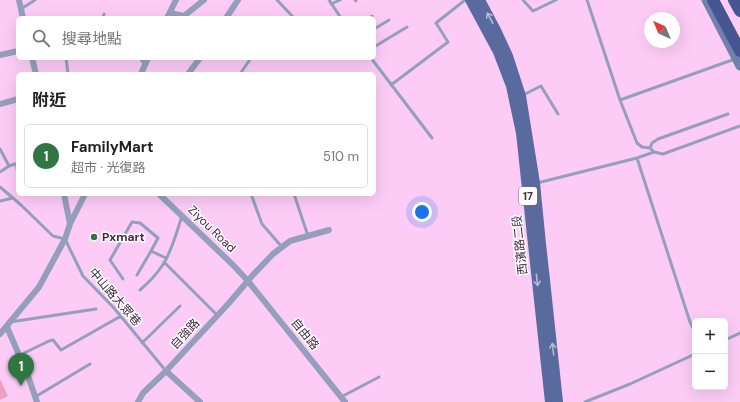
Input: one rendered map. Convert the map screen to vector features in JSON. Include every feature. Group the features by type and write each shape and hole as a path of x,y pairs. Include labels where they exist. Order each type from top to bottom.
{"highway":[{"path":"713,0 739,58"},
{"path":"720,0 740,38"},
{"path":"734,0 740,11"}],"main road":[{"name":"西濱路二段","path":"470,0 498,52 511,86 531,184 541,244 558,402"},
{"name":"西濱路二段","path":"480,0 508,56 521,96 531,184 550,402"},
{"path":"706,0 739,58"}],"street":[{"path":"19,0 23,16"},
{"path":"176,0 168,15 184,16 204,0"},
{"path":"227,16 238,0"},
{"path":"0,55 16,51"},
{"path":"32,60 36,72"},
{"path":"142,72 147,60"},
{"path":"190,72 198,60"},
{"path":"0,104 16,100"},
{"path":"64,196 70,224"},
{"path":"36,399 19,356 4,329 39,287 65,239 70,224 84,196"},
{"name":"Ziyou Road","path":"161,196 248,281"},
{"name":"自強路","path":"138,402 143,393 166,371 273,254 290,241 329,230"},
{"name":"自由路","path":"248,281 343,400"},
{"path":"166,371 200,402"}],"lane":[{"path":"21,9 35,0"},
{"path":"277,0 292,16"},
{"path":"328,0 340,16"},
{"path":"331,4 340,0"},
{"path":"391,85 448,42 436,23 465,0"},
{"path":"523,0 533,11 556,0"},
{"path":"587,0 620,100 637,143 642,147 650,148 654,152"},
{"path":"376,28 389,20"},
{"path":"376,46 407,27"},
{"path":"620,100 739,58"},
{"path":"66,60 68,72"},
{"path":"141,60 145,65"},
{"path":"241,72 250,60"},
{"path":"372,60 432,138"},
{"path":"521,96 541,86 558,114"},
{"path":"650,148 658,139 728,114"},
{"path":"531,184 637,158 654,152 663,154 740,126"},
{"path":"0,149 1,154 8,166"},
{"path":"637,158 692,326"},
{"path":"0,172 8,166 16,164"},
{"path":"0,187 53,236 65,239"},
{"path":"252,196 262,224 282,247"},
{"path":"295,196 308,236"},
{"path":"0,201 13,198"},
{"path":"140,290 163,265 173,243 182,216"},
{"path":"123,280 110,260 132,222 140,223 158,238 137,275"},
{"name":"中山路大眾巷","path":"65,239 83,276 121,316 166,371"},
{"path":"151,251 166,258"},
{"path":"164,262 217,315"},
{"name":"中山路大眾巷","path":"142,343 180,306"},
{"name":"中山路大眾巷","path":"4,329 96,309"},
{"path":"19,356 53,340 61,350 121,316"},
{"path":"728,339 740,333"},
{"path":"585,402 630,384 692,355"},
{"path":"36,399 90,364"},
{"path":"343,400 379,377"}],"building":[{"path":"0,379 8,396 0,400"}],"place":[{"name":"Pxmart","path":"94,237"},
{"name":"FamilyMart","path":"21,386"}]}
